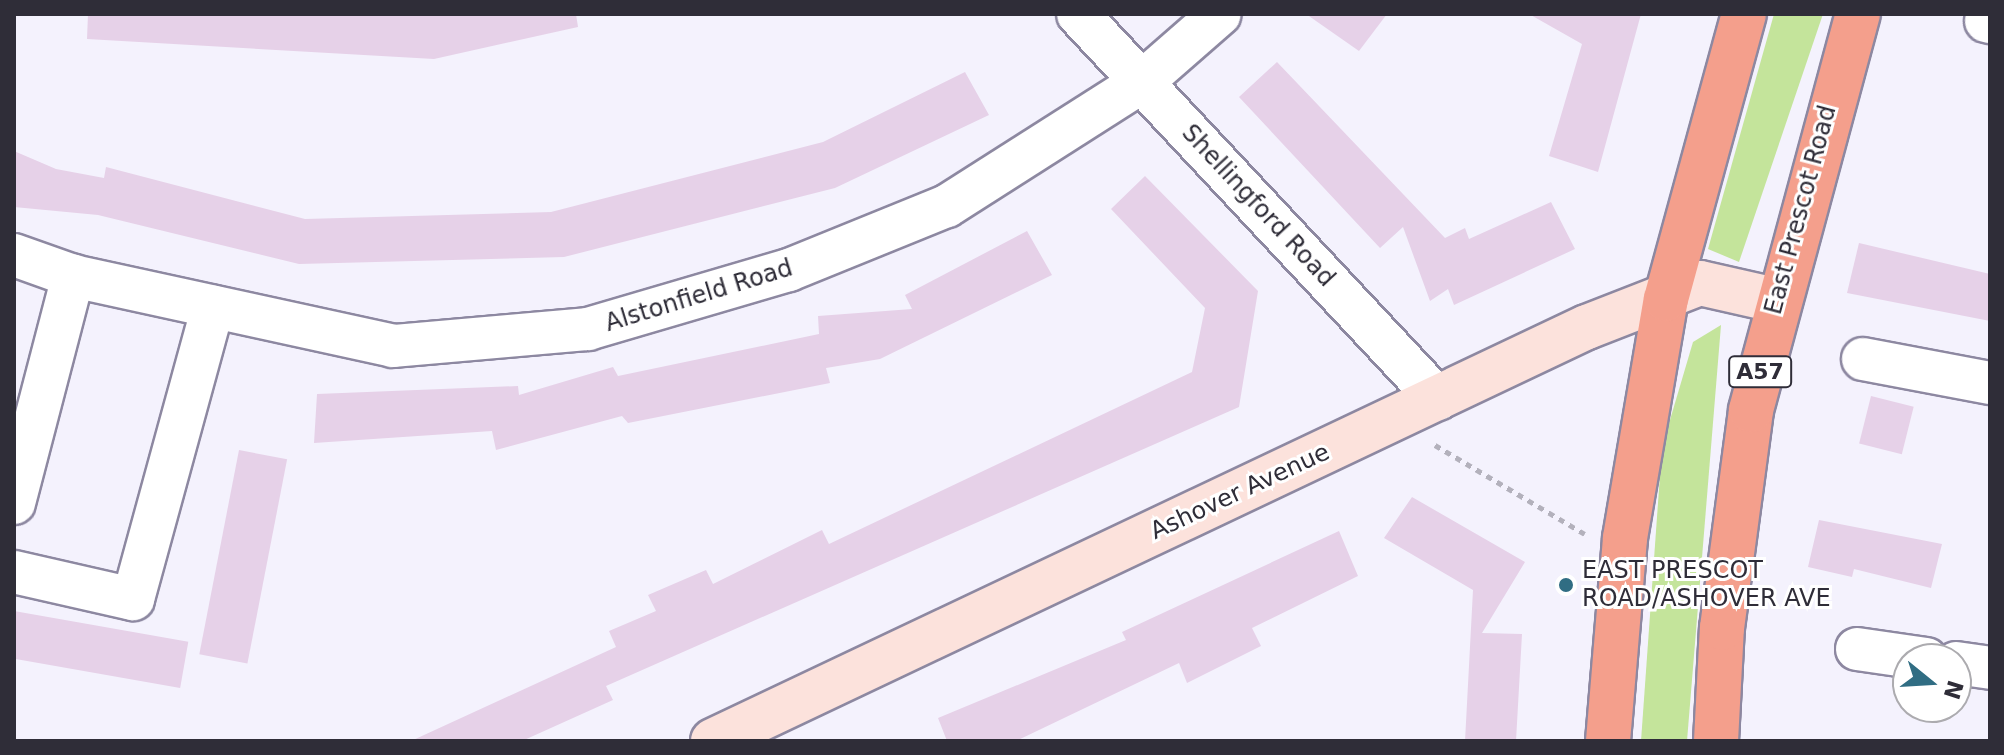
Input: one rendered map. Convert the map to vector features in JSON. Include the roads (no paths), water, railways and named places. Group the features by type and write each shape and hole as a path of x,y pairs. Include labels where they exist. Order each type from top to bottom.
{"highway":[{"path":"1608,741 1623,557 1666,299 1744,14"},
{"name":"East Prescot Road","path":"1716,741 1735,514 1775,300 1858,14"}],"street":[{"name":"Shellingford Road","path":"1078,14 1438,399"},
{"name":"Alstonfield Road","path":"14,255 73,276 393,346 588,329 789,270 947,206 1142,82 1220,14"},
{"path":"14,503 73,276"},
{"name":"Ashover Avenue","path":"713,741 1587,327 1666,299 1700,283 1775,300"},
{"path":"14,572 133,599 213,307"},
{"path":"1863,359 1990,383"},
{"path":"1857,649 1892,654"}],"place":[{"name":"EAST PRESCOT ROAD/ASHOVER AVE","path":"1566,585"}]}
